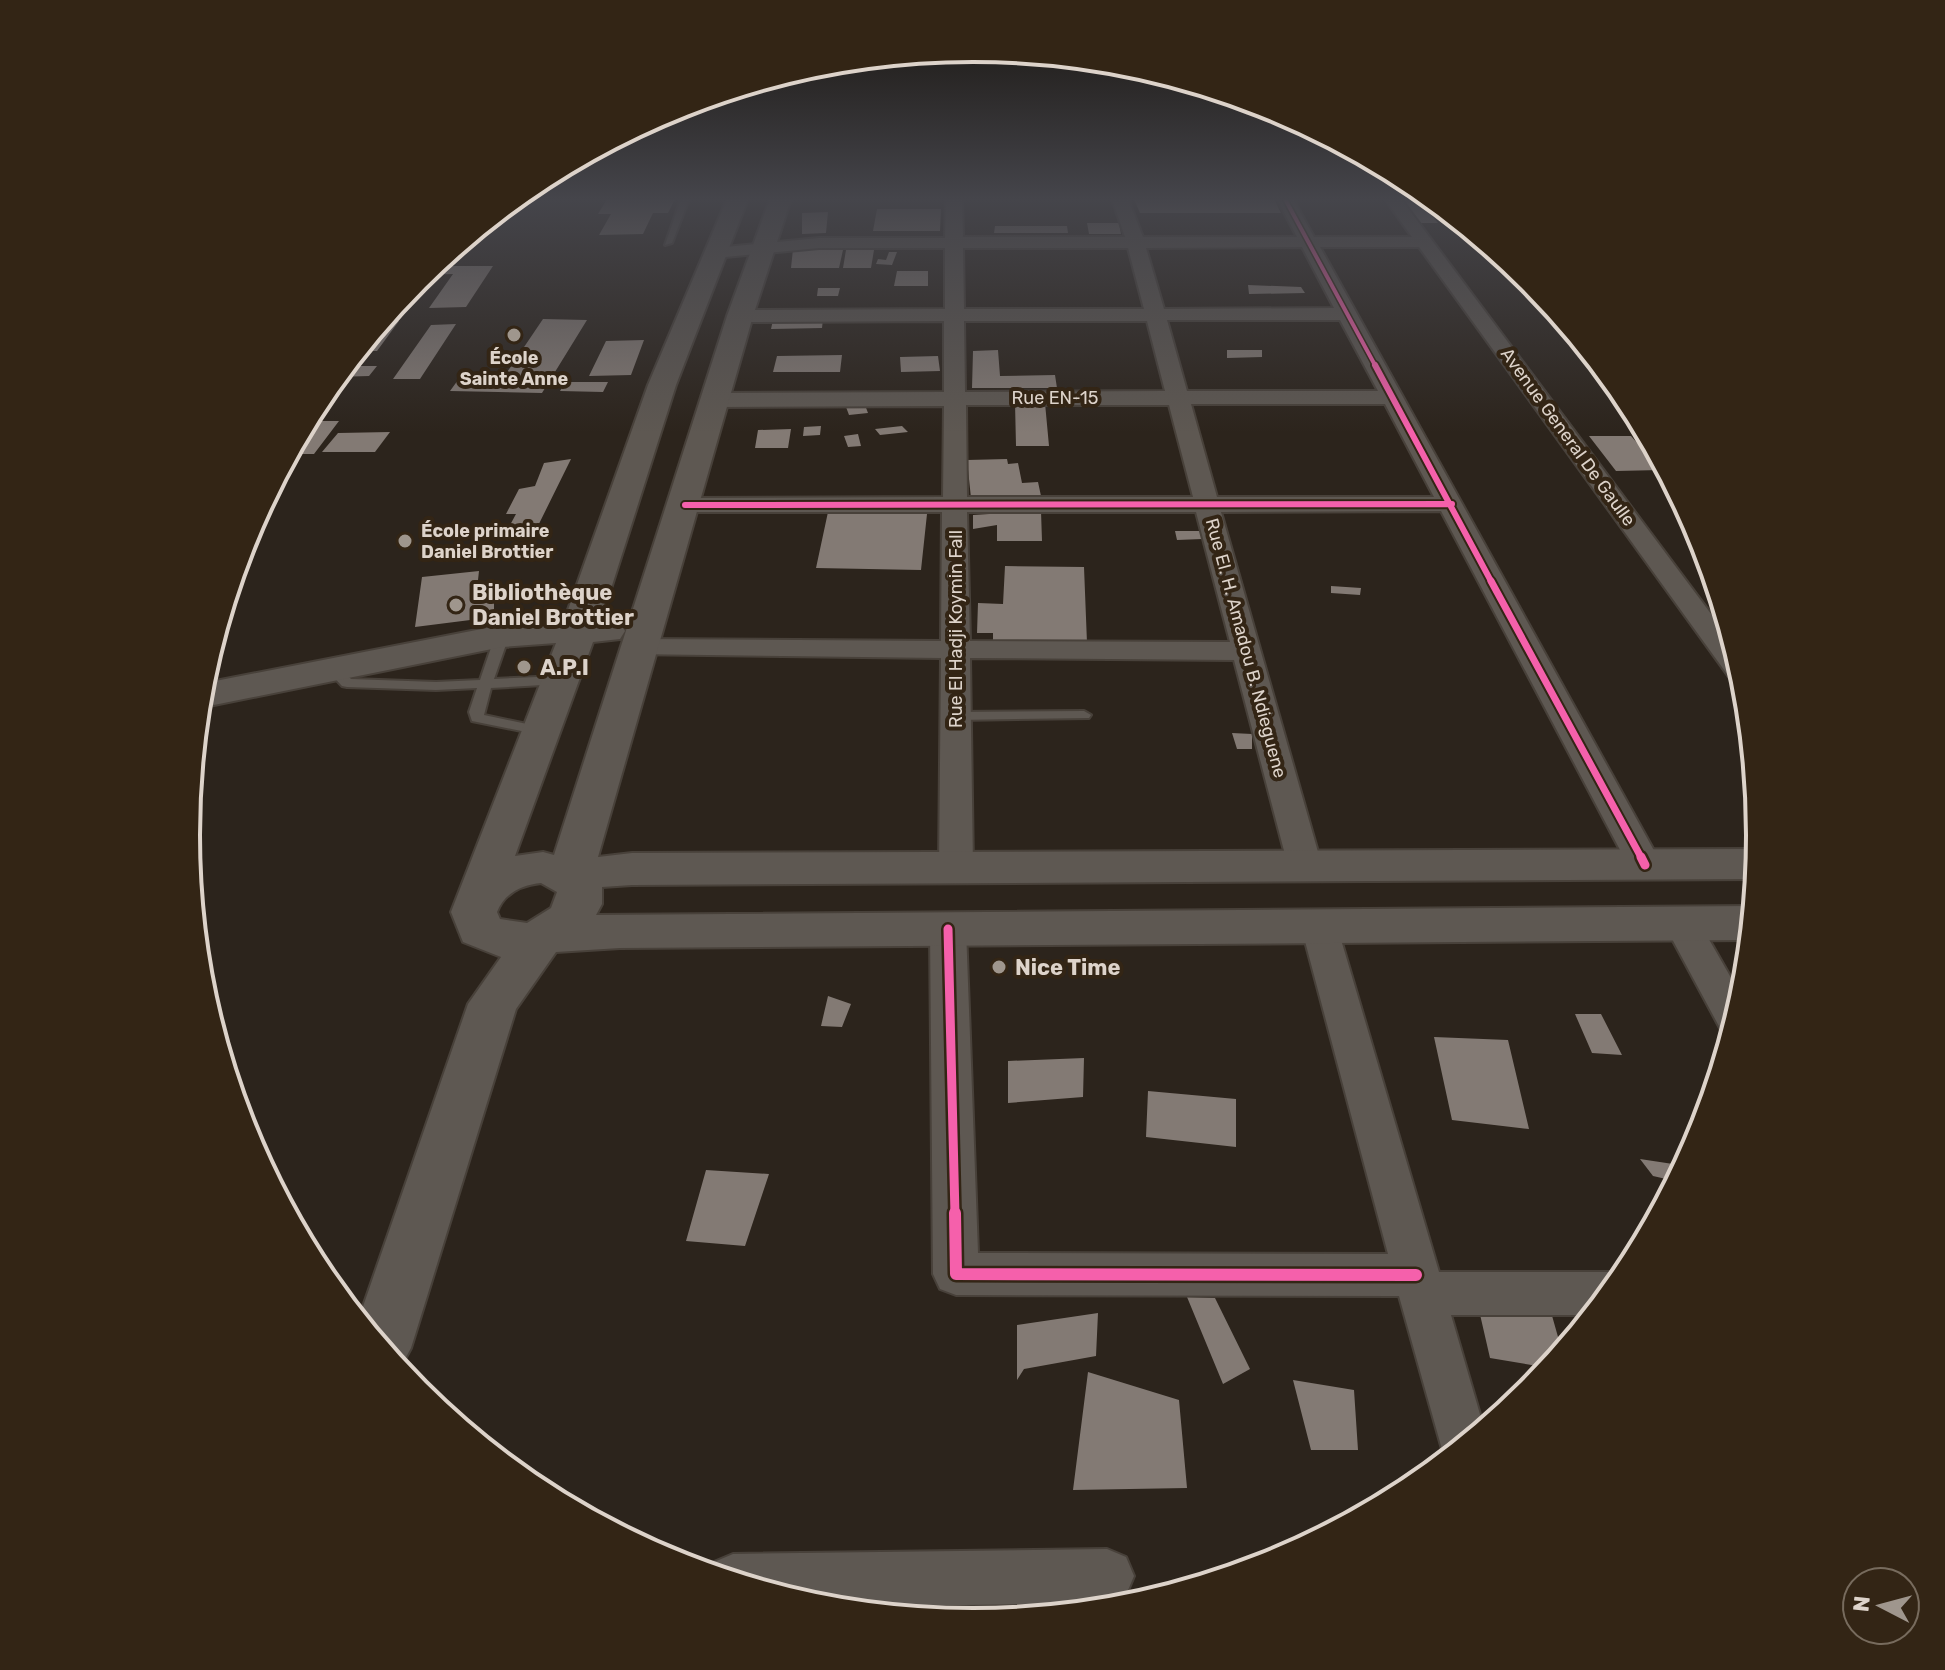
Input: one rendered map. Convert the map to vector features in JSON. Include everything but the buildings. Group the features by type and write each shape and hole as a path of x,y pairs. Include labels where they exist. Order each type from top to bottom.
{"main road":[{"path":"493,1004 491,957 478,916 662,385 705,277"},
{"path":"569,875 591,816 645,628 754,277"},
{"path":"213,693 332,668 580,624 645,628"},
{"path":"478,916 495,880 510,873 543,867 569,875 632,869 1745,864"},
{"path":"384,1336 493,1004 544,936 573,916 580,904 578,883 569,875"},
{"path":"478,916 502,940 544,936 948,929 1740,923"}],"street":[{"name":"Rue El Hadji Koymin Fall","path":"956,277 956,868"},
{"name":"Rue El. H. Amadou B. Ndieguene","path":"1145,277 1305,866"},
{"path":"1329,277 1645,865"},
{"name":"Avenue General De Gaulle","path":"1451,277 1722,648"},
{"path":"740,316 1349,314"},
{"name":"Rue EN-15","path":"716,400 1394,397"},
{"path":"685,505 1452,504"},
{"path":"645,628 955,649 1247,651"},
{"path":"1682,924 1727,1004"},
{"path":"1319,926 1461,1433"},
{"path":"948,929 956,1274 1595,1292"},
{"path":"767,1581 1107,1576"}],"lane":[{"path":"518,634 485,685 477,718 541,731"},
{"path":"332,668 347,683 485,685 560,680"},
{"path":"956,716 1084,715"}],"cycle path":[{"path":"1327,277 1645,865"},
{"path":"685,505 1452,504"},
{"path":"948,929 956,1274 1416,1275"}],"place":[{"name":"École Sainte Anne","path":"514,335"},
{"name":"École primaire Daniel Brottier","path":"405,541"},
{"name":"Bibliothèque Daniel Brottier","path":"456,605"},
{"name":"A.P.I","path":"524,667"},
{"name":"Nice Time","path":"999,967"}]}
